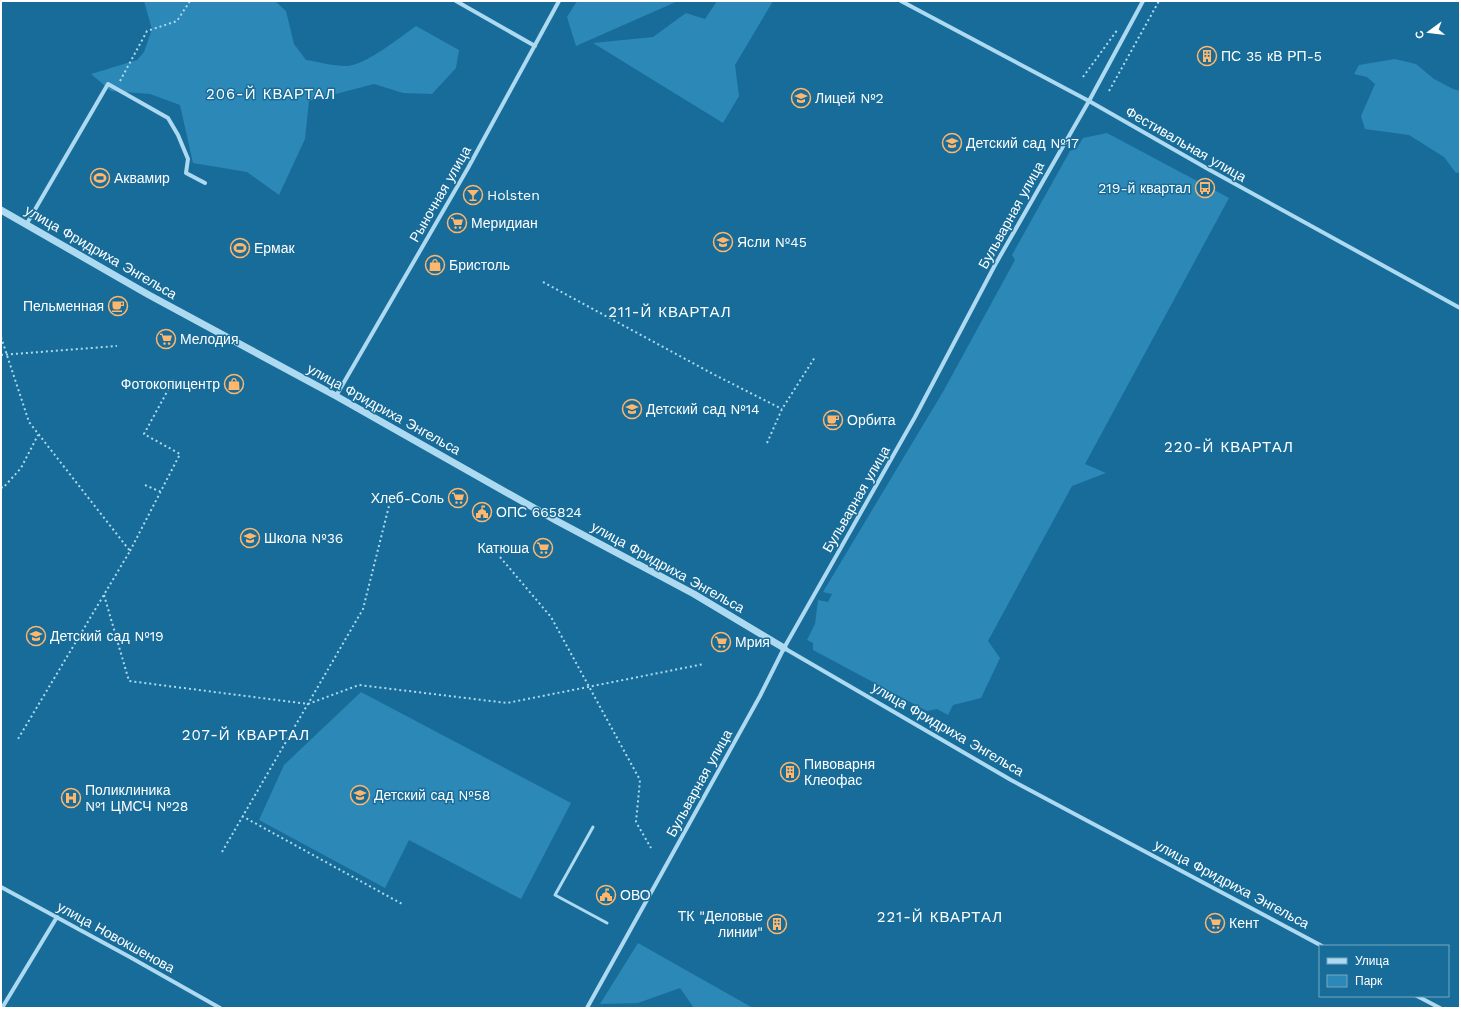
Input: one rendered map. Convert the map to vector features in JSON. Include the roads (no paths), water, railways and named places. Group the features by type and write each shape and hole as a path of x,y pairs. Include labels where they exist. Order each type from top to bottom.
{"street":[{"path":"456,1 535,46"},
{"name":"Рыночная улица","path":"336,396 468,168 559,1"},
{"name":"Фестивальная улица","path":"900,1 1089,101 1208,170 1460,308"},
{"name":"Бульварная улица","path":"587,1008 760,696 784,648 912,424 995,266 1089,101 1143,1"},
{"path":"26,225 108,84 168,118 178,135 188,159 186,173 205,183"},
{"name":"улица Фридриха Энгельса","path":"1,210 149,295 336,396 558,521 694,594 1011,780 1320,945"},
{"name":"улица Новокшенова","path":"1,887 220,1008"},
{"path":"2,1008 57,917"},
{"path":"1419,997 1440,1008"}],"lane":[{"path":"593,827 556,895 608,923"}],"place":[{"name":"ПС 35 кВ РП-5","path":"1207,56"},
{"name":"Лицей №2","path":"801,98"},
{"name":"Детский сад №17","path":"952,143"},
{"name":"Аквамир","path":"100,178"},
{"name":"219-й квартал","path":"1205,188"},
{"name":"Holsten","path":"473,195"},
{"name":"Меридиан","path":"457,223"},
{"name":"Ясли №45","path":"723,242"},
{"name":"Ермак","path":"240,248"},
{"name":"Бристоль","path":"435,265"},
{"name":"Пельменная","path":"118,306"},
{"name":"Мелодия","path":"166,339"},
{"name":"Фотокопицентр","path":"234,384"},
{"name":"Детский сад №14","path":"632,409"},
{"name":"Орбита","path":"833,420"},
{"name":"Хлеб-Соль","path":"458,498"},
{"name":"ОПС 665824","path":"482,512"},
{"name":"Школа №36","path":"250,538"},
{"name":"Катюша","path":"543,548"},
{"name":"Детский сад №19","path":"36,636"},
{"name":"Мрия","path":"721,642"},
{"name":"Пивоварня Клеофас","path":"790,772"},
{"name":"Детский сад №58","path":"360,795"},
{"name":"Поликлиника №1 ЦМСЧ №28","path":"71,798"},
{"name":"ОВО","path":"606,895"},
{"name":"Кент","path":"1215,923"},
{"name":"ТК \"Деловые линии\"","path":"777,924"}],"district":[{"name":"206-Й КВАРТАЛ","path":"271,94"},
{"name":"211-Й КВАРТАЛ","path":"670,312"},
{"name":"220-Й КВАРТАЛ","path":"1229,447"},
{"name":"207-Й КВАРТАЛ","path":"246,735"},
{"name":"221-Й КВАРТАЛ","path":"940,917"}]}
